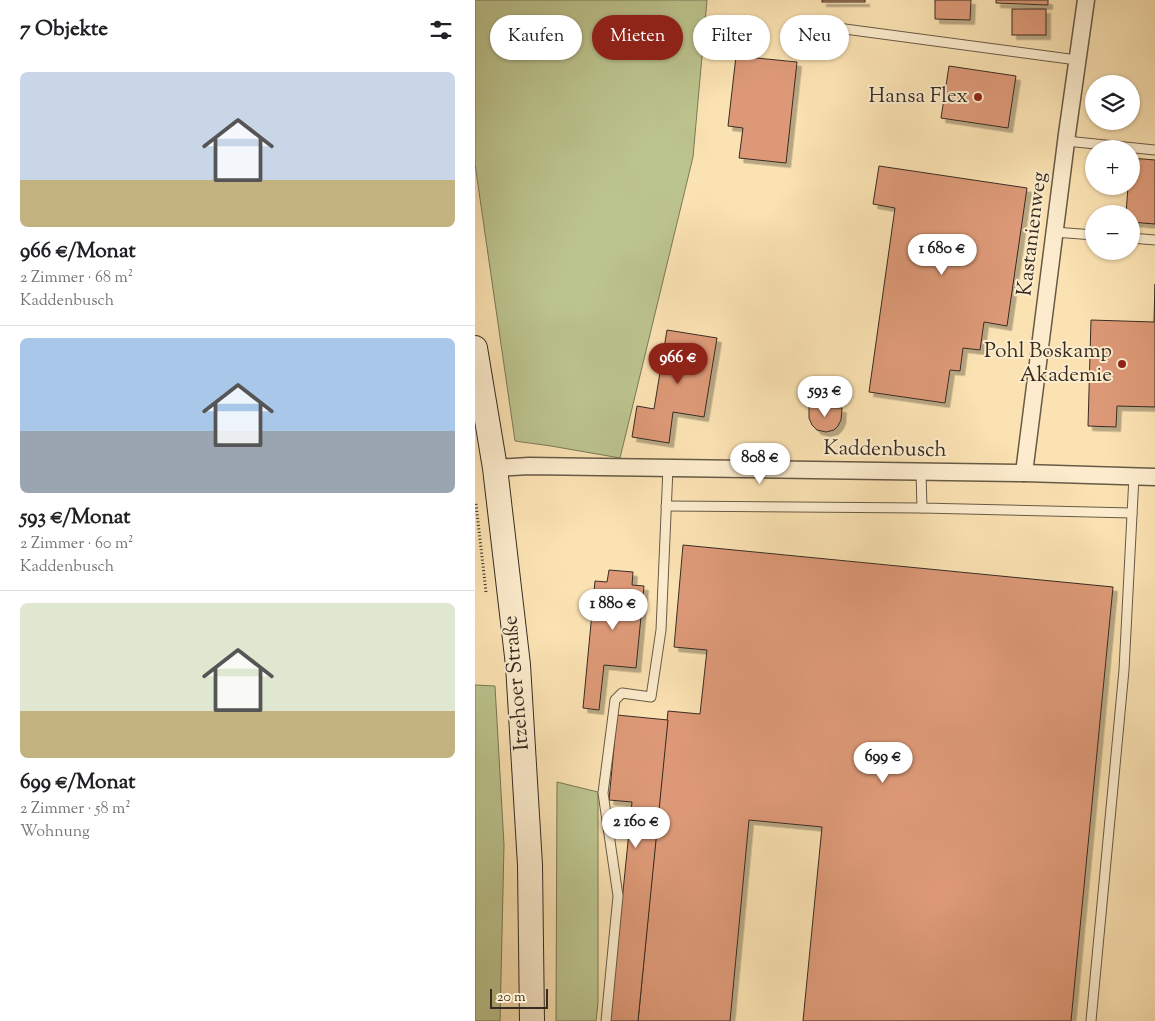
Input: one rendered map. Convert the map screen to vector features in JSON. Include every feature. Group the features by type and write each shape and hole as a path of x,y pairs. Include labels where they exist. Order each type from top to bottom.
{"main road":[{"name":"Itzehoer Straße","path":"475,348 495,468 518,665 531,865 532,1021"}],"street":[{"name":"Kastanienweg","path":"1024,473 1054,232 1086,0"},
{"name":"Kaddenbusch","path":"495,468 529,466 1024,473 1155,477"}],"lane":[{"path":"849,30 1077,60"},
{"path":"1066,141 1155,150"},
{"path":"1054,232 1085,234"},
{"path":"1140,239 1155,240"},
{"path":"606,1021 618,896 603,793 615,700 622,693 651,697 661,630 667,468"},
{"path":"921,472 921,508"},
{"path":"1091,1021 1124,670 1134,476"},
{"path":"666,506 921,508 1133,513"}],"green space":[{"path":"475,0 707,0 706,15 693,15 693,60 702,60 693,157 620,458 515,441 475,164"},
{"path":"475,685 495,686 504,845 500,1021 475,1021"},
{"path":"557,782 598,792 598,1003 596,1021 556,1021"}],"building":[{"path":"822,0 865,0 865,2 822,2"},
{"path":"935,0 971,0 970,20 935,19"},
{"path":"996,0 1048,0 1048,5 996,3"},
{"path":"1012,9 1046,9 1046,35 1012,35"},
{"path":"770,59 797,62 786,163 739,158 743,128 728,126 736,60"},
{"name":"Hansa Flex","path":"949,66 1016,76 1008,128 941,118"},
{"path":"1140,159 1155,160 1155,224 1140,223 1140,205 1127,205 1127,195 1140,195"},
{"path":"879,166 1027,188 1007,326 984,322 980,350 963,348 960,371 950,370 945,403 869,392 895,208 873,204"},
{"name":"Pohl Boskamp Akademie","path":"1155,284 1155,407 1117,406 1116,427 1088,426 1091,320 1154,322"},
{"path":"667,330 717,338 704,417 673,412 669,443 632,437 637,406 654,409"},
{"path":"809,407 842,408 841,420 838,426 834,430 826,432 817,430 809,418"},
{"path":"683,545 1113,587 1071,1021 803,1021 822,827 749,820 730,1021 638,1021 668,711 700,714 707,650 674,647"},
{"path":"609,570 633,572 632,585 644,586 636,668 604,665 599,710 583,708 595,581 607,582"},
{"path":"617,715 668,720 638,1021 610,1021 632,802 609,800"}],"place":[{"name":"Hansa Flex","path":"978,97"},
{"name":"Pohl Boskamp Akademie","path":"1122,364"}]}
